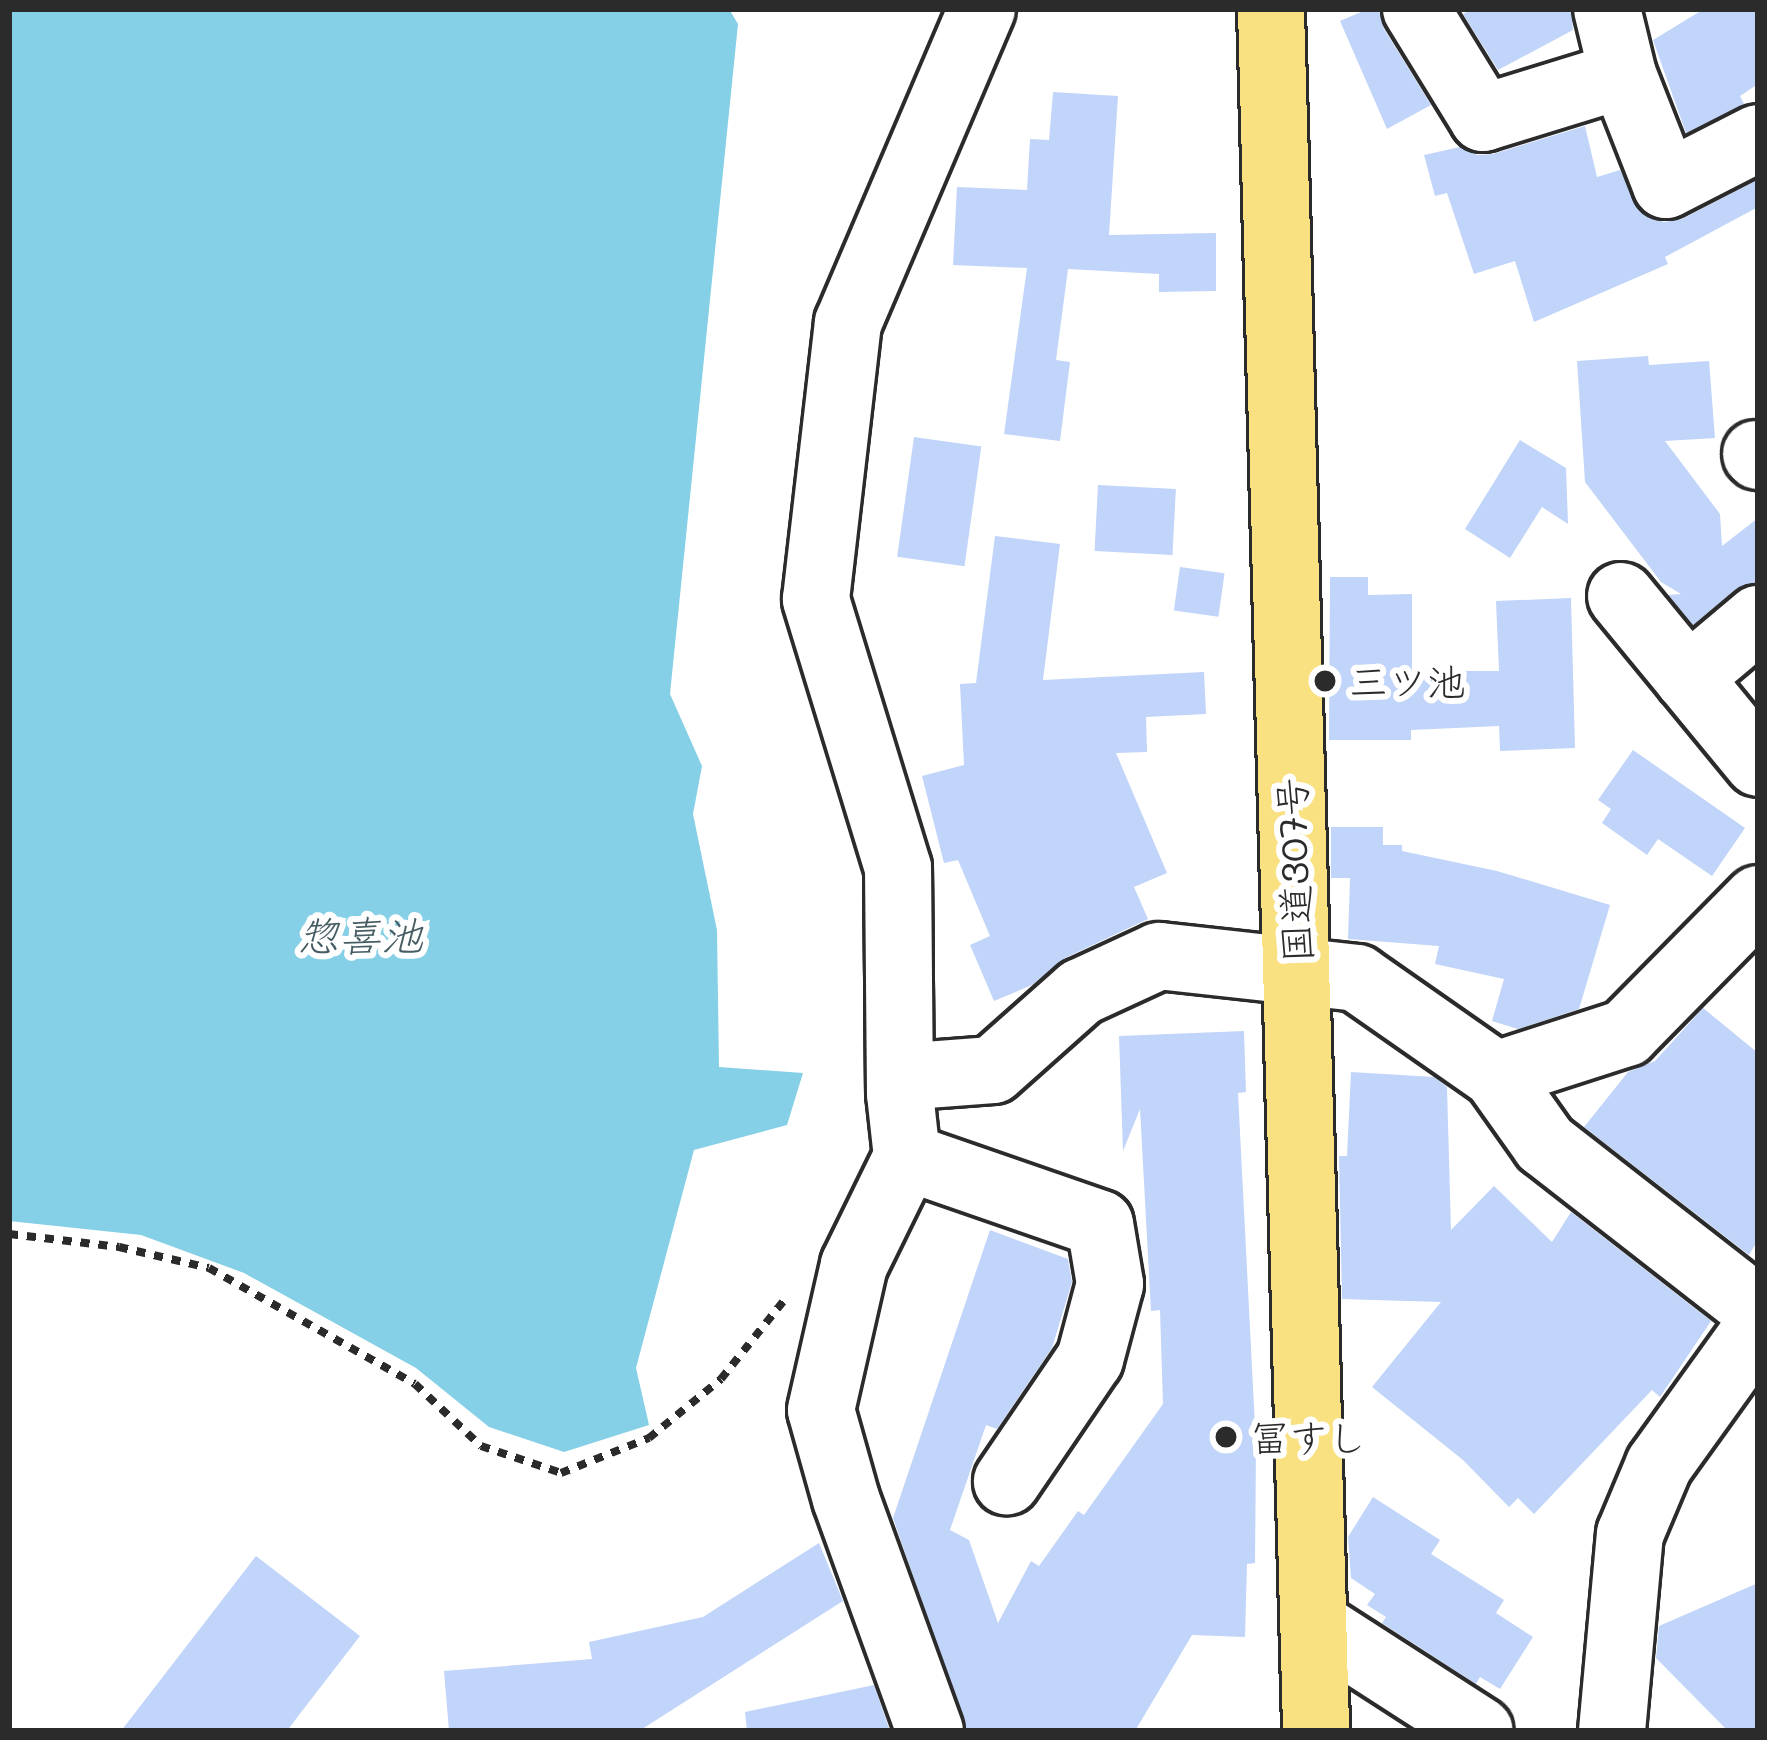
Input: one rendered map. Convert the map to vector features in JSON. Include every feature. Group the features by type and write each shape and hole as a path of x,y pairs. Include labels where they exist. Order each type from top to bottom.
{"highway":[{"name":"国道307号","path":"1270,9 1316,1731"}],"street":[{"path":"930,1731 846,1499 820,1410 854,1265 907,1157 900,1077 898,868 816,599 848,323 982,9"},
{"path":"1416,9 1483,118 1623,75"},
{"path":"1607,9 1623,75 1666,185 1758,138"},
{"path":"1621,596 1758,763"},
{"path":"1688,678 1758,619"},
{"path":"1496,1076 1626,1034 1744,938"},
{"path":"900,1077 993,1070 1081,992 1159,956 1357,979 1496,1076 1545,1144 1758,1310"},
{"path":"907,1157 1100,1224 1109,1283 1090,1359 1007,1481"},
{"path":"1612,1731 1630,1534 1659,1465 1758,1327"},
{"path":"1314,1624 1480,1731"}],"path":[{"path":"9,1234 119,1247 209,1268 415,1384 481,1445 561,1473 650,1438 721,1379 792,1290"}],"water":[{"name":"惣喜池","path":"9,9 729,9 738,24 670,694 702,766 693,814 717,930 719,1067 803,1073 787,1125 694,1150 636,1368 649,1425 564,1452 489,1427 416,1368 244,1273 141,1235 9,1221"}],"building":[{"path":"1379,9 1384,29 1431,105 1387,129 1340,21"},
{"path":"1473,9 1571,9 1573,30 1498,70 1463,14"},
{"path":"1704,9 1758,9 1758,84 1740,96 1744,104 1686,133 1653,40"},
{"path":"1053,92 1118,96 1109,235 1216,233 1216,291 1159,292 1159,274 1068,269 1056,360 1070,362 1060,441 1004,434 1027,268 953,265 957,187 1027,190 1030,139 1049,140"},
{"path":"1585,126 1597,177 1620,170 1645,216 1664,222 1682,219 1757,180 1758,207 1665,257 1668,264 1534,322 1515,261 1474,274 1447,193 1435,196 1424,155 1460,147 1477,155 1493,154"},
{"path":"1648,356 1649,365 1709,361 1715,438 1665,441 1720,514 1722,546 1758,518 1758,582 1735,590 1693,625 1668,595 1681,594 1661,582 1585,482 1577,361"},
{"path":"914,437 981,446 964,566 897,557"},
{"path":"1520,440 1566,468 1568,524 1542,507 1510,558 1465,529"},
{"path":"1098,485 1176,489 1172,555 1095,551"},
{"path":"995,536 1060,544 1043,680 1204,672 1206,714 1146,717 1147,752 1116,753 1167,873 1134,887 1148,919 1065,958 1032,985 994,1001 970,945 990,936 958,860 944,863 922,776 964,765 960,684 976,683"},
{"path":"1180,567 1225,573 1218,617 1174,611"},
{"path":"1330,577 1368,577 1368,595 1412,594 1412,671 1499,671 1496,601 1571,598 1575,748 1500,751 1499,726 1411,730 1411,740 1329,740"},
{"path":"1633,750 1745,828 1712,876 1658,839 1647,855 1602,823 1611,809 1598,800"},
{"path":"1331,827 1383,827 1383,845 1402,845 1402,851 1497,871 1610,905 1579,1009 1518,1029 1492,1021 1504,979 1435,964 1439,946 1348,939 1350,878 1331,878"},
{"path":"1703,1008 1758,1053 1758,1240 1749,1255 1584,1127 1628,1072 1655,1061"},
{"path":"1244,1031 1246,1092 1238,1093 1256,1446 1255,1563 1247,1564 1245,1637 1192,1635 1135,1731 967,1731 893,1518 990,1230 1068,1259 1072,1282 1052,1348 997,1429 986,1425 950,1530 969,1540 998,1623 1031,1561 1039,1566 1078,1511 1084,1515 1163,1404 1160,1310 1151,1311 1140,1109 1123,1151 1119,1036"},
{"path":"1351,1072 1434,1077 1447,1087 1451,1230 1494,1186 1552,1242 1571,1212 1711,1321 1660,1397 1652,1390 1534,1514 1518,1498 1509,1507 1463,1460 1372,1387 1441,1302 1342,1299 1339,1156 1347,1156"},
{"path":"1373,1497 1440,1540 1431,1554 1504,1600 1496,1613 1533,1637 1500,1689 1480,1677 1476,1684 1382,1623 1386,1617 1367,1605 1375,1594 1351,1578 1348,1537"},
{"path":"819,1543 843,1601 639,1731 449,1731 444,1671 592,1659 589,1642 703,1617"},
{"path":"256,1556 360,1636 287,1731 121,1731"},
{"path":"1758,1583 1758,1731 1728,1731 1656,1658 1659,1626"},
{"path":"874,1685 890,1731 747,1731 745,1712"}],"place":[{"name":"三ツ池","path":"1325,681"},
{"name":"冨すし","path":"1226,1437"}]}
